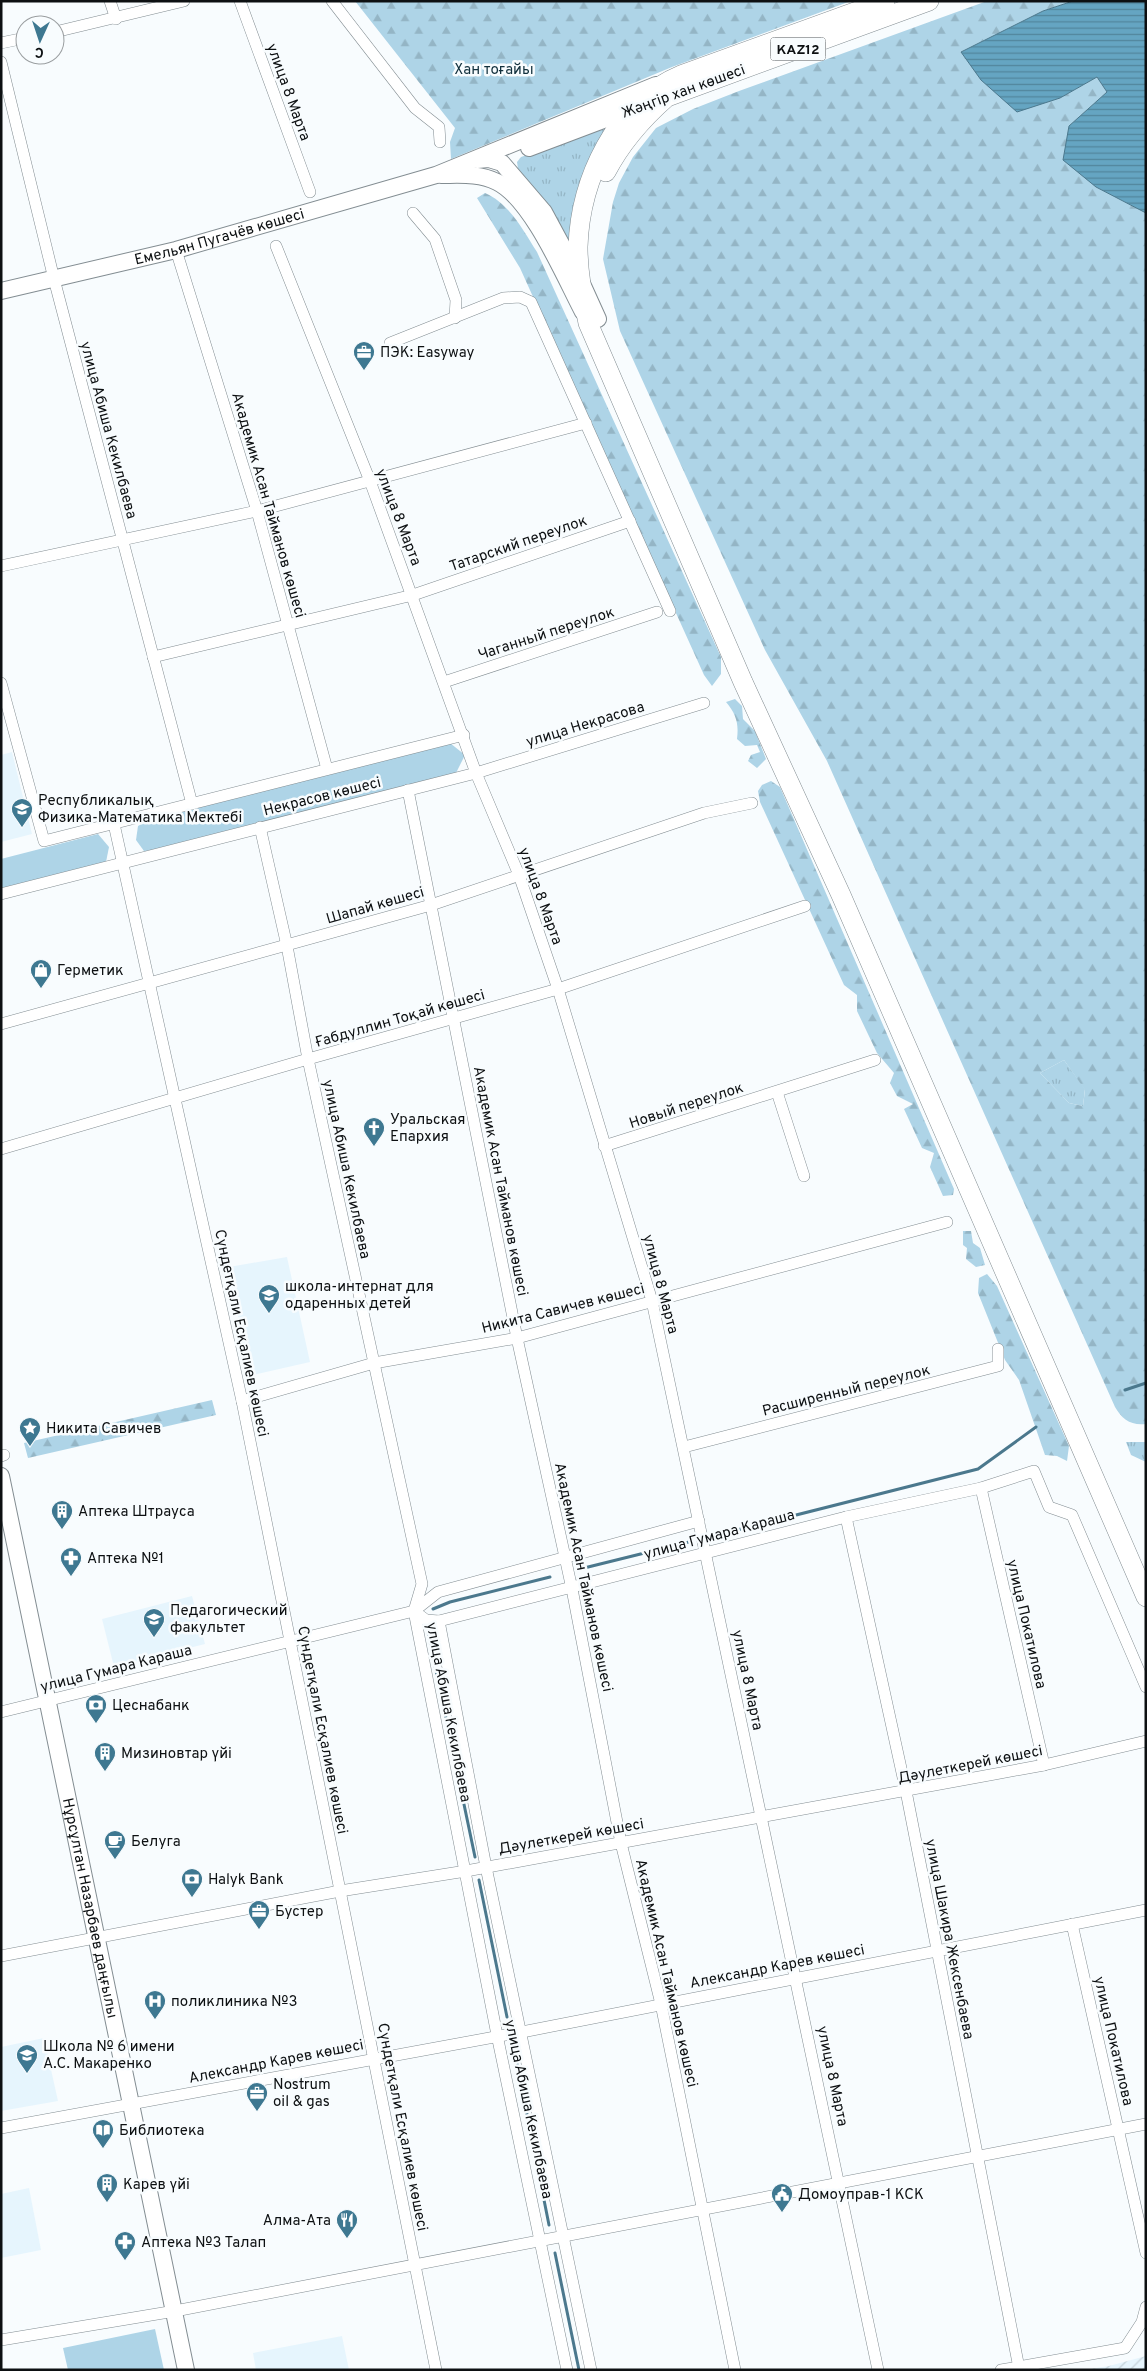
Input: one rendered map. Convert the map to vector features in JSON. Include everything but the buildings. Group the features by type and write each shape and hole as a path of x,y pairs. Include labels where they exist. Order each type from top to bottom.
{"main road":[{"name":"Жәңгір хан көшесі","path":"668,89 885,1"},
{"name":"Жәңгір хан көшесі","path":"465,162 668,89 929,1"},
{"path":"579,277 580,228 588,190 608,144 621,122 633,109 668,89"},
{"path":"668,89 644,116 619,150 604,176 597,194 593,211 589,252 593,321 851,890 1146,1568"},
{"name":"Жәңгір хан көшесі","path":"436,175 496,160 633,109"},
{"path":"465,162 480,159 496,160 506,167 544,212 579,277 593,321 743,682 853,922 1146,1597"},
{"name":"Емельян Пугачёв көшесі","path":"1,292 176,250 436,175 465,162"},
{"name":"Емельян Пугачёв көшесі","path":"436,175 480,176 500,183 509,191 530,214 593,321"},
{"name":"Нұрсұлтан Назарбаев даңғылы","path":"1,1476 186,2370"}],"street":[{"path":"110,1 116,19"},
{"path":"65,30 184,1"},
{"name":"улица 8 Марта","path":"240,1 310,192"},
{"path":"332,1 415,108 439,127 440,142"},
{"path":"1,43 15,40"},
{"name":"улица Абиша Кекилбаева","path":"1,62 54,279 192,804"},
{"path":"413,213 435,239 456,300 456,318"},
{"name":"улица 8 Марта","path":"276,246 413,594 476,773 519,875 558,989 652,1301 840,2182 878,2370"},
{"name":"Академик Асан Тайманов көшесі","path":"176,250 256,511 289,625 327,769"},
{"path":"390,343 503,298 520,297 531,302 670,611"},
{"path":"1,566 256,511 586,423"},
{"name":"Татарский переулок","path":"153,657 413,594 630,521"},
{"name":"Чаганный переулок","path":"444,682 657,612"},
{"name":"Некрасов көшесі","path":"1,683 44,841 464,735"},
{"name":"улица Некрасова","path":"476,773 704,703"},
{"name":"Некрасов көшесі","path":"1,894 476,773"},
{"name":"Академик Асан Тайманов көшесі","path":"408,790 517,1338 566,1557 621,1842 662,2004 735,2370"},
{"name":"Шапай көшесі","path":"1,1024 431,905 704,813 752,803"},
{"name":"Сүндетқали Есқалиев көшесі","path":"114,824 242,1401 436,2370"},
{"name":"улица Абиша Кекилбаева","path":"260,827 287,946 308,1059 422,1584 414,1611 497,2035 567,2370"},
{"name":"Ғабдуллин Тоқай көшесі","path":"1,1149 308,1059 558,989 805,906"},
{"name":"Новый переулок","path":"604,1146 876,1060"},
{"path":"778,1092 804,1176"},
{"name":"Никита Савичев көшесі","path":"242,1401 374,1364 517,1338 947,1222"},
{"name":"Расширенный переулок","path":"684,1446 998,1366 998,1349"},
{"name":"улица Гумара Караша","path":"439,1621 572,1589 846,1517 981,1488 1034,1471 1049,1507 1072,1515 1146,1687"},
{"name":"улица Покатилова","path":"981,1488 1044,1766"},
{"name":"улица Шакира Жексенбаева","path":"846,1517 906,1791 1019,2368"},
{"name":"улица Гумара Караша","path":"1,1712 414,1611 438,1592 699,1521"},
{"path":"414,1611 426,1620 439,1621"},
{"name":"улица Абиша Кекилбаева","path":"439,1621 486,1867 522,2032 591,2370"},
{"name":"Дәулеткерей көшесі","path":"1,1956 340,1891 466,1871 1044,1766 1146,1741"},
{"name":"Александр Карев көшесі","path":"1,2128 497,2035 522,2032 1146,1910"},
{"name":"улица Покатилова","path":"1072,1924 1146,2253"},
{"path":"1,2340 175,2311 540,2239 1119,2131 1146,2124"},
{"path":"1001,2370 1125,2348 1142,2322 1146,2307"}],"shaded area":[{"path":"1073,1 1146,1 1146,213 1096,187 1063,160 1069,126 1107,92 1097,77 1060,98 1017,112 981,80 961,52 1043,11"},
{"path":"12,752 32,834 1,842 1,755"},
{"name":"школа-интернат для одаренных детей","path":"287,1257 310,1362 249,1376 229,1267"},
{"path":"192,1596 205,1644 114,1667 102,1619"},
{"name":"Школа № 6 имени А.С. Макаренко","path":"44,2038 58,2101 1,2111 1,2047"},
{"path":"29,2188 41,2250 1,2258 1,2194"},
{"path":"342,2336 349,2370 256,2370 253,2353"},
{"path":"1146,2356 1146,2370 1084,2370 1109,2366"}],"green space":[{"name":"Хан тоғайы","path":"355,1 851,1 672,67 451,159 450,142 455,128"},
{"path":"987,1 1073,1 1043,11 961,52 1060,98 1097,77 1107,92 1069,126 1096,187 1146,213 1146,1424 1131,1423 1115,1407 827,761 765,650 620,331 603,259 613,202 619,183 633,157 656,128 693,109","holes":["1064,1060 1085,1090 1083,1106 1069,1103 1040,1073"]},
{"path":"599,129 606,129 569,242 518,169 517,162 521,157"},
{"path":"485,193 509,211 537,252 721,657 721,674 712,686 704,675 520,268 477,198"},
{"path":"735,699 742,706 743,719 755,731 766,759 757,768 748,761 751,755 760,752 757,745 745,746 737,739 738,728 736,719 726,702"},
{"path":"450,743 465,755 456,773 156,850 144,851 136,840 138,826 149,820"},
{"path":"771,781 780,787 954,1189 953,1195 943,1196 930,1167 934,1153 922,1148 904,1109 913,1104 897,1096 890,1083 894,1073 877,1053 857,1011 857,995 844,985 760,802 758,791 762,785"},
{"path":"98,834 109,847 106,862 1,890 1,859"},
{"path":"1064,1060 1085,1089 1083,1106 1069,1103 1040,1073"},
{"path":"963,1231 971,1231 973,1243 980,1248 985,1265 976,1267 966,1259 967,1248 963,1245"},
{"path":"987,1274 997,1286 1069,1446 1067,1461 1057,1456 1045,1455 1019,1380 1005,1360 978,1293 979,1278"},
{"path":"212,1400 216,1415 28,1458 24,1443"},
{"path":"1126,1442 1146,1442 1146,1462 1131,1455"},
{"path":"155,2329 164,2370 68,2370 63,2348"}],"waterway":[{"path":"1125,1390 1146,1383"},
{"path":"717,1535 978,1469 1036,1427"},
{"path":"580,1569 689,1542"},
{"path":"433,1609 450,1602 550,1577"},
{"path":"428,1632 475,1857"},
{"path":"479,1880 507,2017"},
{"path":"514,2049 549,2225"},
{"path":"555,2253 579,2370"}],"place":[{"name":"ПЭК: Easyway","path":"364,371"},
{"name":"Республикалық Физика-Математика Мектебі","path":"22,828"},
{"name":"Герметик","path":"41,989"},
{"name":"Уральская Епархия","path":"374,1147"},
{"name":"школа-интернат для одаренных детей","path":"269,1314"},
{"name":"Никита Савичев","path":"30,1447"},
{"name":"Аптека Штрауса","path":"62,1530"},
{"name":"Аптека №1","path":"71,1577"},
{"name":"Педагогический факультет","path":"154,1638"},
{"name":"Цеснабанк","path":"96,1724"},
{"name":"Мизиновтар үйі","path":"105,1772"},
{"name":"Белуга","path":"115,1860"},
{"name":"Halyk Bank","path":"192,1898"},
{"name":"Бустер","path":"259,1930"},
{"name":"поликлиника №3","path":"155,2020"},
{"name":"Школа № 6 имени А.С. Макаренко","path":"27,2074"},
{"name":"Nostrum oil & gas","path":"257,2112"},
{"name":"Библиотека","path":"103,2149"},
{"name":"Карев үйі","path":"107,2203"},
{"name":"Домоуправ-1 КСК","path":"782,2213"},
{"name":"Алма-Ата","path":"347,2239"},
{"name":"Аптека №3 Талап","path":"125,2261"}]}
